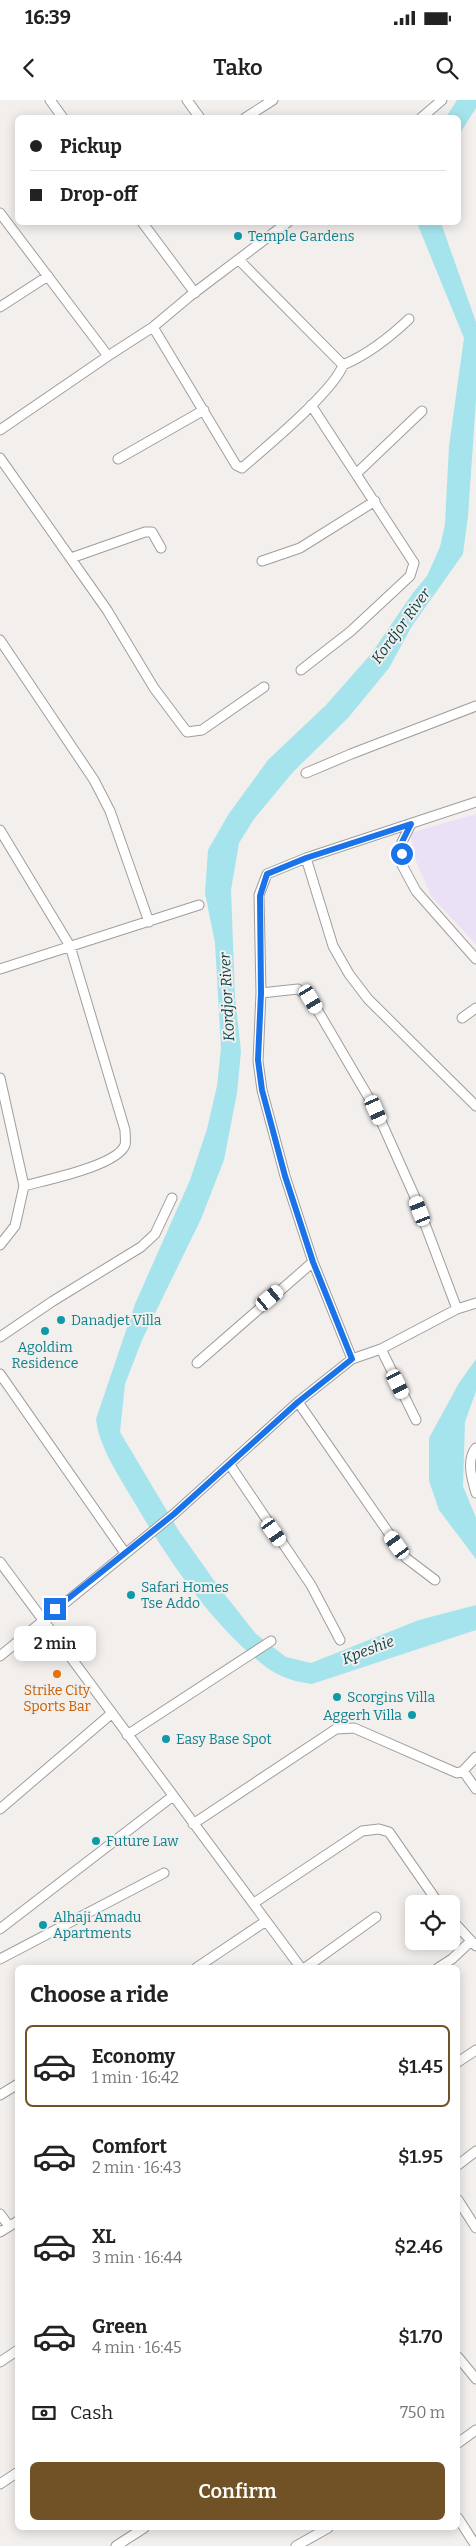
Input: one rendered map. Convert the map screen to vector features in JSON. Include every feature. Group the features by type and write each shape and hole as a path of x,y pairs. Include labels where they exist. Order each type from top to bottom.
{"street":[{"path":"50,100 61,115"},
{"path":"187,100 198,115"},
{"path":"250,115 273,100"},
{"path":"424,115 442,100"},
{"path":"0,213 108,356"},
{"path":"144,225 195,293"},
{"path":"0,430 153,327 284,225"},
{"path":"239,260 343,365"},
{"path":"0,307 48,276"},
{"path":"153,327 236,465 242,468 311,405 340,374 343,365 364,356 389,338 409,319"},
{"path":"301,670 351,630 410,576 414,563 412,557 311,405"},
{"path":"118,459 204,410"},
{"path":"357,473 422,411"},
{"path":"0,458 106,610 154,688 187,732 202,730 264,687"},
{"path":"262,561 300,548 374,501"},
{"path":"71,558 145,532 152,532 161,548"},
{"path":"0,640 94,780 110,811 150,922"},
{"path":"306,773 350,754 476,706"},
{"path":"352,1359 313,1262 285,1176 262,1090 258,1060 261,993 260,896 262,886 267,874 306,858 476,802"},
{"path":"411,824 402,842 402,865 416,891 476,958"},
{"path":"0,830 70,946 125,1130 125,1145 118,1155 94,1166 24,1186"},
{"path":"306,858 333,946 349,974 368,999 476,1106"},
{"path":"0,969 198,905"},
{"path":"261,993 298,989 311,999 376,1110 414,1195 457,1309"},
{"path":"462,1018 476,1008"},
{"path":"0,1078 24,1186 16,1226 0,1245"},
{"path":"0,1337 53,1301 141,1247 154,1234 172,1198"},
{"path":"196,1363 313,1262"},
{"path":"0,1656 41,1620 174,1514 298,1402 352,1359 381,1349 457,1309 476,1303"},
{"path":"381,1349 416,1420"},
{"path":"0,1375 125,1553"},
{"path":"298,1402 406,1558 435,1580"},
{"path":"476,1448 471,1458 471,1476 476,1493"},
{"path":"230,1465 311,1585 340,1640"},
{"path":"0,1562 192,1824 254,1903 299,1965"},
{"path":"127,1735 270,1641"},
{"path":"0,1809 112,1714"},
{"path":"192,1824 336,1729 354,1728 452,1772 463,1771 476,1757"},
{"path":"463,1771 476,1789"},
{"path":"0,1929 173,1796"},
{"path":"254,1903 362,1831 372,1828 389,1832 433,1895"},
{"path":"0,1959 164,1873"},
{"path":"310,1965 376,1917"},
{"path":"200,1965 266,1921"},
{"path":"443,1965 474,1943 460,1928"},
{"path":"460,2061 476,2050"},
{"path":"0,2095 15,2086"},
{"path":"460,2163 476,2151"},
{"path":"460,2203 476,2228"},
{"path":"0,2214 9,2226"},
{"path":"0,2232 15,2223"},
{"path":"0,2362 15,2352"},
{"path":"460,2359 476,2379"},
{"path":"460,2442 476,2430"},
{"path":"0,2484 15,2474"},
{"path":"460,2521 476,2546"},
{"path":"116,2546 141,2530"},
{"path":"296,2546 324,2530"}],"shaded area":[{"path":"476,814 476,944 431,896 416,861 410,833"}],"water":[{"path":"457,100 476,100 476,108 461,132 461,115 447,115"},
{"path":"418,225 442,225 476,322 476,400 468,516 463,554 412,626 389,668 348,718 293,772 254,819 239,843 231,890 235,996 241,1051 237,1093 224,1160 201,1219 142,1340 125,1384 120,1432 179,1531 218,1586 256,1634 286,1657 311,1663 419,1620 476,1605 476,1630 312,1684 276,1674 266,1667 226,1631 208,1610 173,1564 143,1518 104,1449 96,1419 135,1304 190,1180 207,1129 217,1086 221,1048 215,943 205,893 208,850 228,815 268,760 326,705 371,654 412,594 427,576 440,547 445,524 449,446 464,338"},
{"path":"476,1359 476,1391 465,1422 463,1486 476,1518 476,1559 439,1510 429,1481 429,1438 459,1383"}],"place":[{"name":"Temple Gardens","path":"238,236"},
{"name":"Danadjet Villa","path":"61,1320"},
{"name":"Agoldim Residence","path":"45,1331"},
{"name":"Safari Homes Tse Addo","path":"131,1595"},
{"name":"Strike City Sports Bar","path":"57,1674"},
{"name":"Scorgins Villa","path":"337,1697"},
{"name":"Aggerh Villa","path":"412,1715"},
{"name":"Easy Base Spot","path":"166,1739"},
{"name":"Future Law","path":"96,1841"},
{"name":"Alhaji Amadu Apartments","path":"43,1925"}],"route":[{"path":"55,1609 174,1514 298,1402 352,1359 331,1312 296,1212 262,1090 258,1060 258,1017 261,993 260,896 267,874 306,858 411,824 402,842 402,854"}],"water label":[{"name":"Kordjor River","path":"401,626"},
{"name":"Kordjor River","path":"227,997"},
{"name":"Kpeshie","path":"368,1650"}]}
